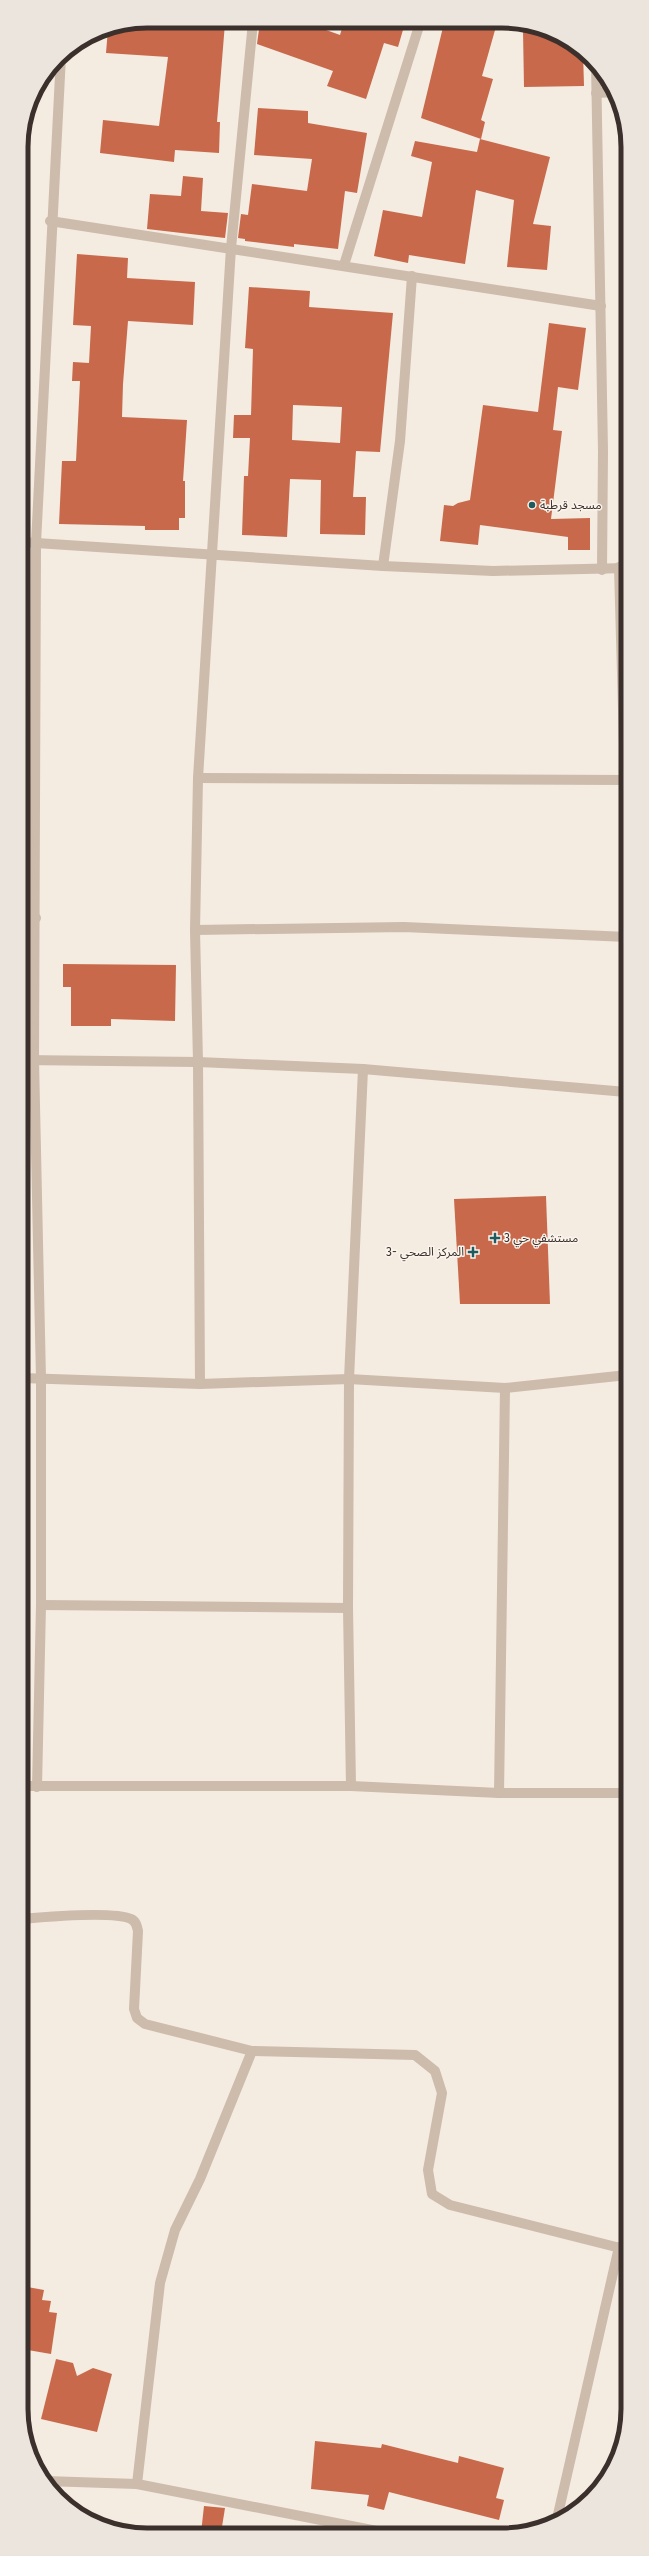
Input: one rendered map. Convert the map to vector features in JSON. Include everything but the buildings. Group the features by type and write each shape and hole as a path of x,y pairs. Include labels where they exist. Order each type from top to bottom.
{"street":[{"path":"200,1384 198,1062 195,930 198,778 231,248 252,28"},
{"path":"344,265 418,28"},
{"path":"37,1787 41,1605 41,1379 34,1060 36,918 36,543 50,220 60,65"},
{"path":"596,74 600,194 602,570"},
{"path":"596,93 608,92"},
{"path":"50,220 601,306"},
{"path":"383,566 400,441 412,276"},
{"path":"28,542 383,566 494,571 602,570 621,568"},
{"path":"198,778 621,780"},
{"path":"28,916 36,918"},
{"path":"195,930 404,927 621,937"},
{"path":"28,1060 198,1062 363,1069 621,1092"},
{"path":"351,1786 348,1608 349,1379 363,1069"},
{"path":"28,1378 200,1384 349,1379 505,1388 621,1376"},
{"path":"499,1793 505,1388"},
{"path":"41,1605 348,1608"},
{"path":"28,1786 351,1786 499,1793 621,1793"},
{"path":"28,1919 102,1915 130,1918 136,1922 138,1931 134,2009 137,2018 144,2024 252,2051 415,2055 435,2071 442,2093 428,2170 432,2194 450,2205 621,2248"},
{"path":"137,2484 160,2283 175,2230 200,2179 252,2051"},
{"path":"558,2514 621,2257"},
{"path":"52,2481 137,2484 361,2528"}],"place":[{"name":"مسجد قرطبة","path":"532,505"},
{"name":"مستشفي حي 3","path":"495,1238"},
{"name":"المركز الصحي -3","path":"473,1252"}]}
